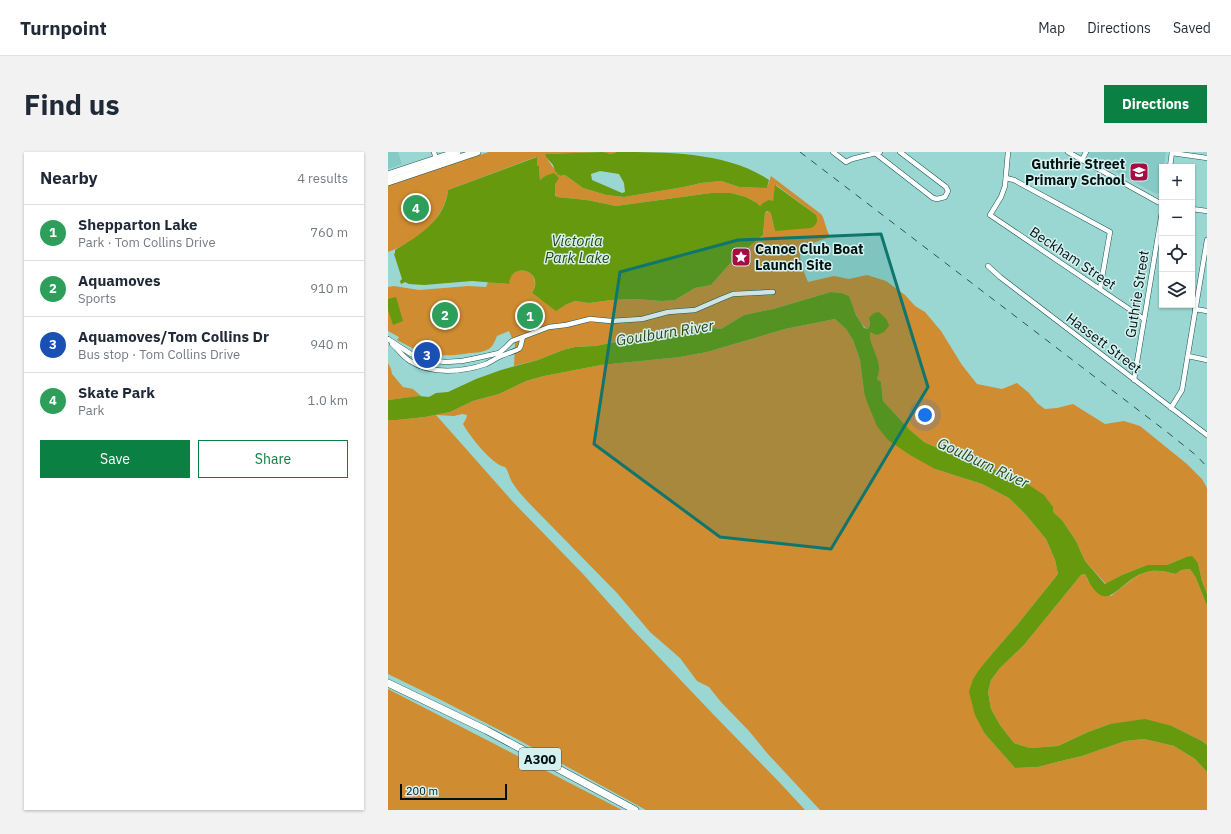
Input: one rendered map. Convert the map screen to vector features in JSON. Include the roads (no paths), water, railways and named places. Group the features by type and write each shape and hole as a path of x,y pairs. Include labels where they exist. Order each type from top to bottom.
{"highway":[{"path":"388,175 457,152"},
{"path":"388,182 436,159 476,152"},
{"name":"A300","path":"388,683 444,709 635,810"}],"street":[{"path":"834,152 846,162 852,159 877,153 934,198 937,199 945,197 948,191 946,187 900,152"},
{"path":"1008,152 1006,178 1014,180 1110,232 1100,289"},
{"path":"1068,152 1159,201"},
{"path":"1082,160 1086,152"},
{"path":"1170,164 1172,152 1207,158"},
{"name":"Beckham Street","path":"1006,178 1001,197 990,215 1144,319"},
{"path":"1195,209 1207,211"},
{"name":"Guthrie Street","path":"1134,380 1159,230"},
{"path":"1171,408 1182,390 1195,309 1205,260 1207,240"},
{"name":"Hassett Street","path":"988,266 1000,277 1207,435"},
{"path":"388,339 411,354 429,360 445,362 496,354 501,352 512,340 516,340 545,328 587,320 611,321 642,319 668,312 695,310 729,295 773,292"},
{"path":"1195,309 1207,311"},
{"path":"388,339 410,361 423,367 448,370 471,368 486,364 500,356 519,349 521,340 524,337"},
{"path":"516,340 521,344"},
{"path":"510,343 511,349 514,350"},
{"path":"1188,356 1207,360"}],"water":[{"path":"603,152 611,154 617,152 676,153 716,159 735,164 753,171 769,180 767,188 739,187 721,181 701,183 624,197 606,195 583,188 565,175 560,176 555,171 553,165 545,154","holes":["600,171 619,174 624,183 625,192 622,193 592,180 591,174"]},
{"name":"Victoria Park Lake","path":"537,157 540,180 545,176 554,173 559,178 555,184 555,195 557,197 587,200 616,206 711,193 731,193 746,197 760,206 769,200 773,201 775,185 815,214 817,222 811,228 775,231 771,214 767,211 765,213 763,235 734,259 711,285 695,288 675,300 662,301 636,299 589,303 575,301 556,311 532,293 535,285 535,279 531,274 521,270 515,272 511,277 509,284 472,281 424,285 409,284 405,282 401,284 400,281 402,279 394,254 395,250 422,233 429,226 442,210 446,201 448,190"},
{"path":"831,292 842,293 849,296 856,315 864,328 868,329 870,325 869,318 874,313 879,312 887,320 889,326 884,332 877,335 870,332 871,341 879,364 877,379 881,382 883,401 909,429 924,442 953,455 959,455 985,465 1029,485 1044,495 1053,507 1053,512 1062,520 1076,541 1085,561 1105,584 1147,565 1167,565 1192,556 1198,563 1207,594 1207,606 1196,578 1190,569 1181,570 1176,574 1150,571 1137,576 1114,593 1107,596 1100,595 1093,588 1085,574 1081,575 1024,645 1000,668 991,680 988,692 991,709 1000,725 1014,743 1030,748 1058,746 1088,732 1110,724 1145,719 1172,726 1207,745 1207,772 1195,759 1174,746 1144,739 1125,741 1082,756 1038,767 1015,768 985,734 975,715 969,692 973,679 1058,574 1055,560 1046,539 1026,515 1009,498 982,484 935,469 910,455 888,440 877,426 867,402 864,392 860,360 853,340 846,329 835,319 785,329 707,352 680,357 601,365 544,376 526,381 499,394 473,401 450,412 425,417 388,420 388,400 419,396 429,397 436,393 448,392 476,379 501,370 538,360 575,347 595,346 622,341 638,340 644,337 663,337 672,334 682,335 712,328 721,329 744,315 773,309"},
{"path":"396,297 403,321 393,325 388,310 388,299"}],"railway":[{"path":"800,152 1167,432 1197,456 1207,467"}],"place":[{"name":"Guthrie Street Primary School","path":"1139,172"},
{"name":"Skate Park","path":"416,208"},
{"name":"Canoe Club Boat Launch Site","path":"741,257"},
{"name":"Aquamoves","path":"445,315"},
{"name":"Shepparton Lake","path":"530,316"},
{"name":"Aquamoves/Tom Collins Dr","path":"427,355"}],"water label":[{"name":"Goulburn River","path":"665,333"},
{"name":"Goulburn River","path":"983,463"}]}
